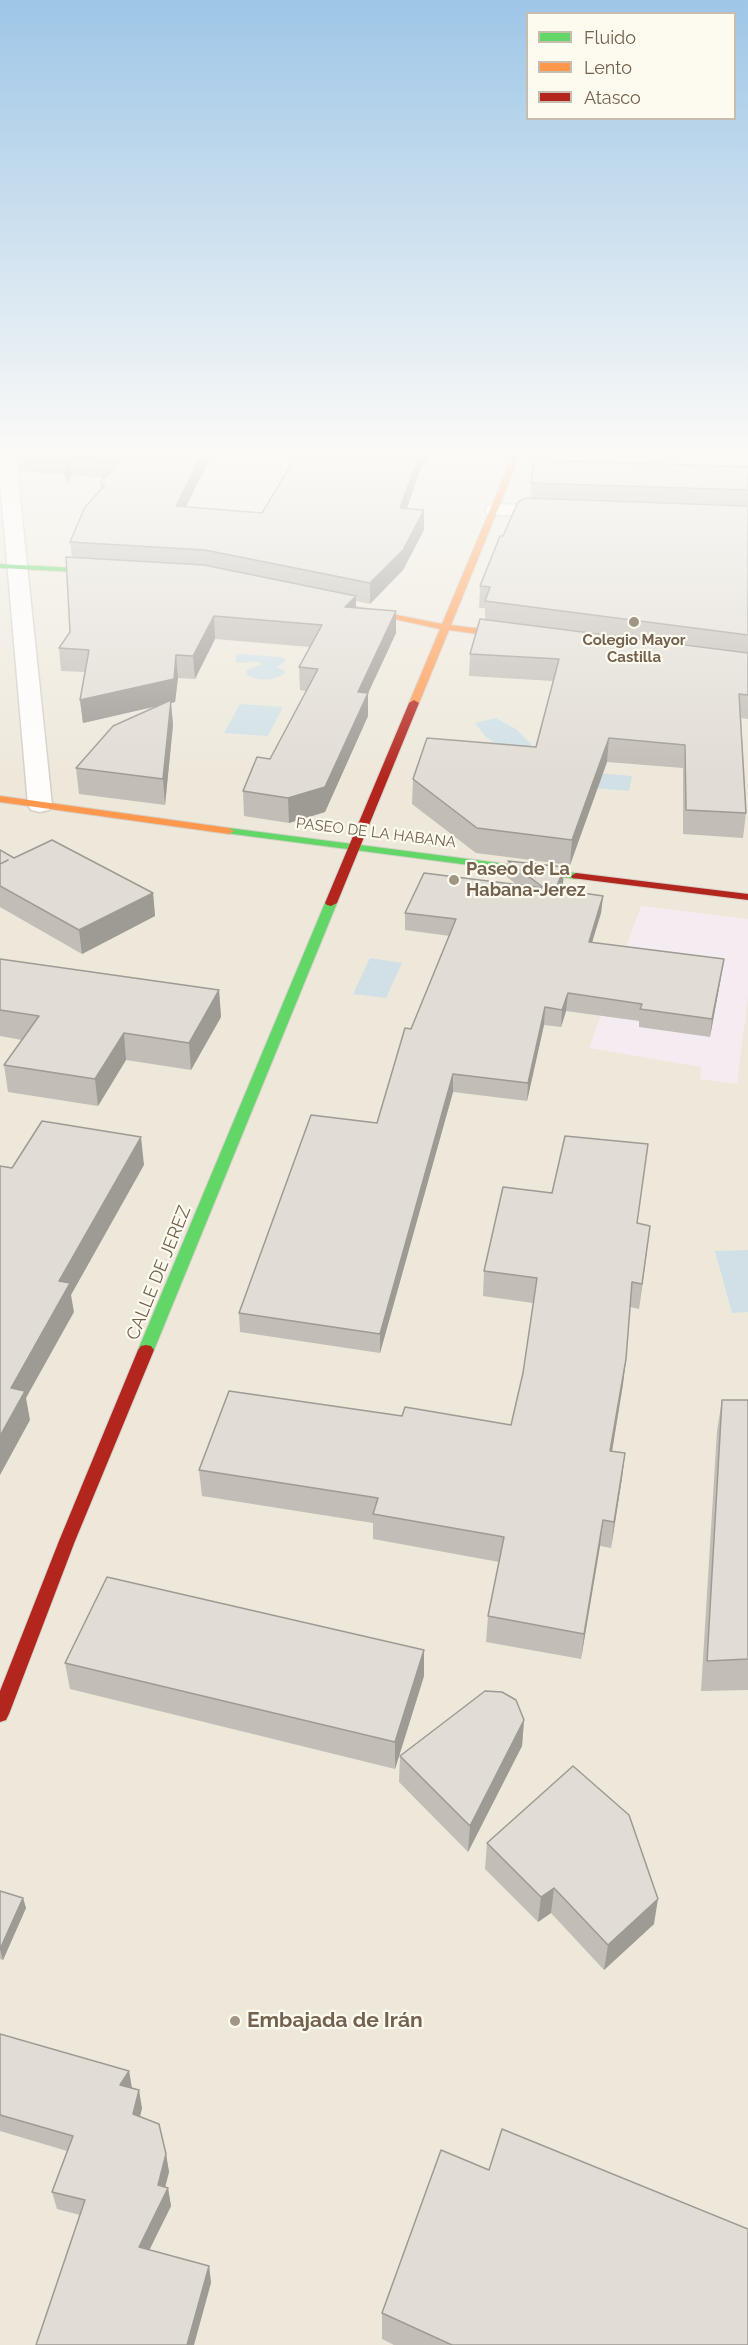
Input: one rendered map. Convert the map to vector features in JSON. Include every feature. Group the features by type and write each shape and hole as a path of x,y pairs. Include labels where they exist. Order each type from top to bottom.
{"street":[{"name":"CALLE DE JEREZ","path":"0,1714 68,1541 474,559"},
{"path":"40,805 9,566 123,573"},
{"path":"342,607 446,627 540,640"},
{"name":"PASEO DE LA HABANA","path":"0,799 354,848 748,897"}],"shaded area":[{"path":"0,559 748,559 748,2345 0,2345"},
{"path":"239,654 281,657 285,659 285,662 277,667 285,673 271,679 261,680 251,677 246,671 261,664 236,662 236,656"},
{"path":"240,704 283,707 268,736 224,733"},
{"path":"496,718 516,729 532,745 506,751 485,736 475,723"},
{"path":"574,771 632,776 629,791 570,786"},
{"path":"641,906 748,919 748,995 737,1084 700,1079 701,1067 589,1048"},
{"path":"370,958 402,963 386,998 353,994"},
{"path":"748,1250 748,1312 732,1313 715,1251"}],"building":[{"path":"66,559 204,565 356,596 345,607 396,611 358,692 368,693 325,787 288,798 243,791 257,757 270,759 318,669 299,667 322,625 214,616 193,656 176,655 174,679 80,700 89,650 59,648 70,632"},
{"path":"252,559 394,559 370,583"},
{"path":"491,559 748,559 748,635 485,601 490,587 480,586"},
{"path":"480,619 748,653 748,695 739,694 746,813 686,810 685,745 609,738 572,840 477,828 413,779 427,738 536,747 559,659 470,654"},
{"path":"171,700 163,779 76,768 113,726"},
{"path":"52,840 153,893 79,930 0,886 0,850 14,858"},
{"path":"508,861 564,867 556,889 603,896 589,942 724,959 712,1019 640,1009 642,1004 568,993 562,1010 545,1007 528,1083 453,1074 380,1334 239,1313 311,1115 377,1123 405,1028 411,1029 456,919 405,913 424,873 544,888"},
{"path":"0,959 219,990 189,1043 124,1033 95,1079 4,1065 39,1016 0,1010"},
{"path":"42,1121 141,1137 59,1281 70,1283 11,1388 25,1391 0,1436 0,1166 12,1168"},
{"path":"565,1136 648,1144 637,1223 650,1226 642,1284 632,1282 626,1359 610,1451 625,1453 614,1522 603,1520 584,1634 488,1616 504,1537 373,1514 378,1498 199,1470 229,1391 402,1416 405,1407 511,1425 523,1373 537,1278 484,1271 503,1187 552,1193"},
{"path":"722,1400 748,1400 748,1659 707,1661"},
{"path":"107,1577 424,1650 395,1742 65,1663"},
{"path":"485,1691 502,1692 516,1700 524,1720 470,1826 400,1756"},
{"path":"573,1766 629,1815 658,1899 608,1945 554,1888 541,1897 487,1843"},
{"path":"0,1891 23,1898 0,1949"},
{"path":"0,2034 129,2071 120,2085 139,2090 133,2114 159,2124 166,2154 158,2185 168,2188 139,2247 209,2266 187,2345 36,2345 85,2200 52,2192 73,2136 0,2115"},
{"path":"502,2129 748,2229 748,2345 452,2345 382,2313 441,2150 489,2170"}],"traffic: fast":[{"path":"0,566 112,572"},
{"path":"229,831 576,876"},
{"path":"146,1350 331,903"}],"traffic: slow":[{"path":"414,703 474,559"},
{"path":"352,609 429,625 520,637"},
{"path":"0,799 229,831"}],"traffic: jam":[{"path":"331,903 414,703"},
{"path":"576,876 748,897"},
{"path":"0,1714 67,1541 146,1350"}],"place":[{"name":"Colegio Mayor Castilla","path":"634,622"},
{"name":"Paseo de La Habana-Jerez","path":"454,880"},
{"name":"Embajada de Irán","path":"235,2021"}]}
